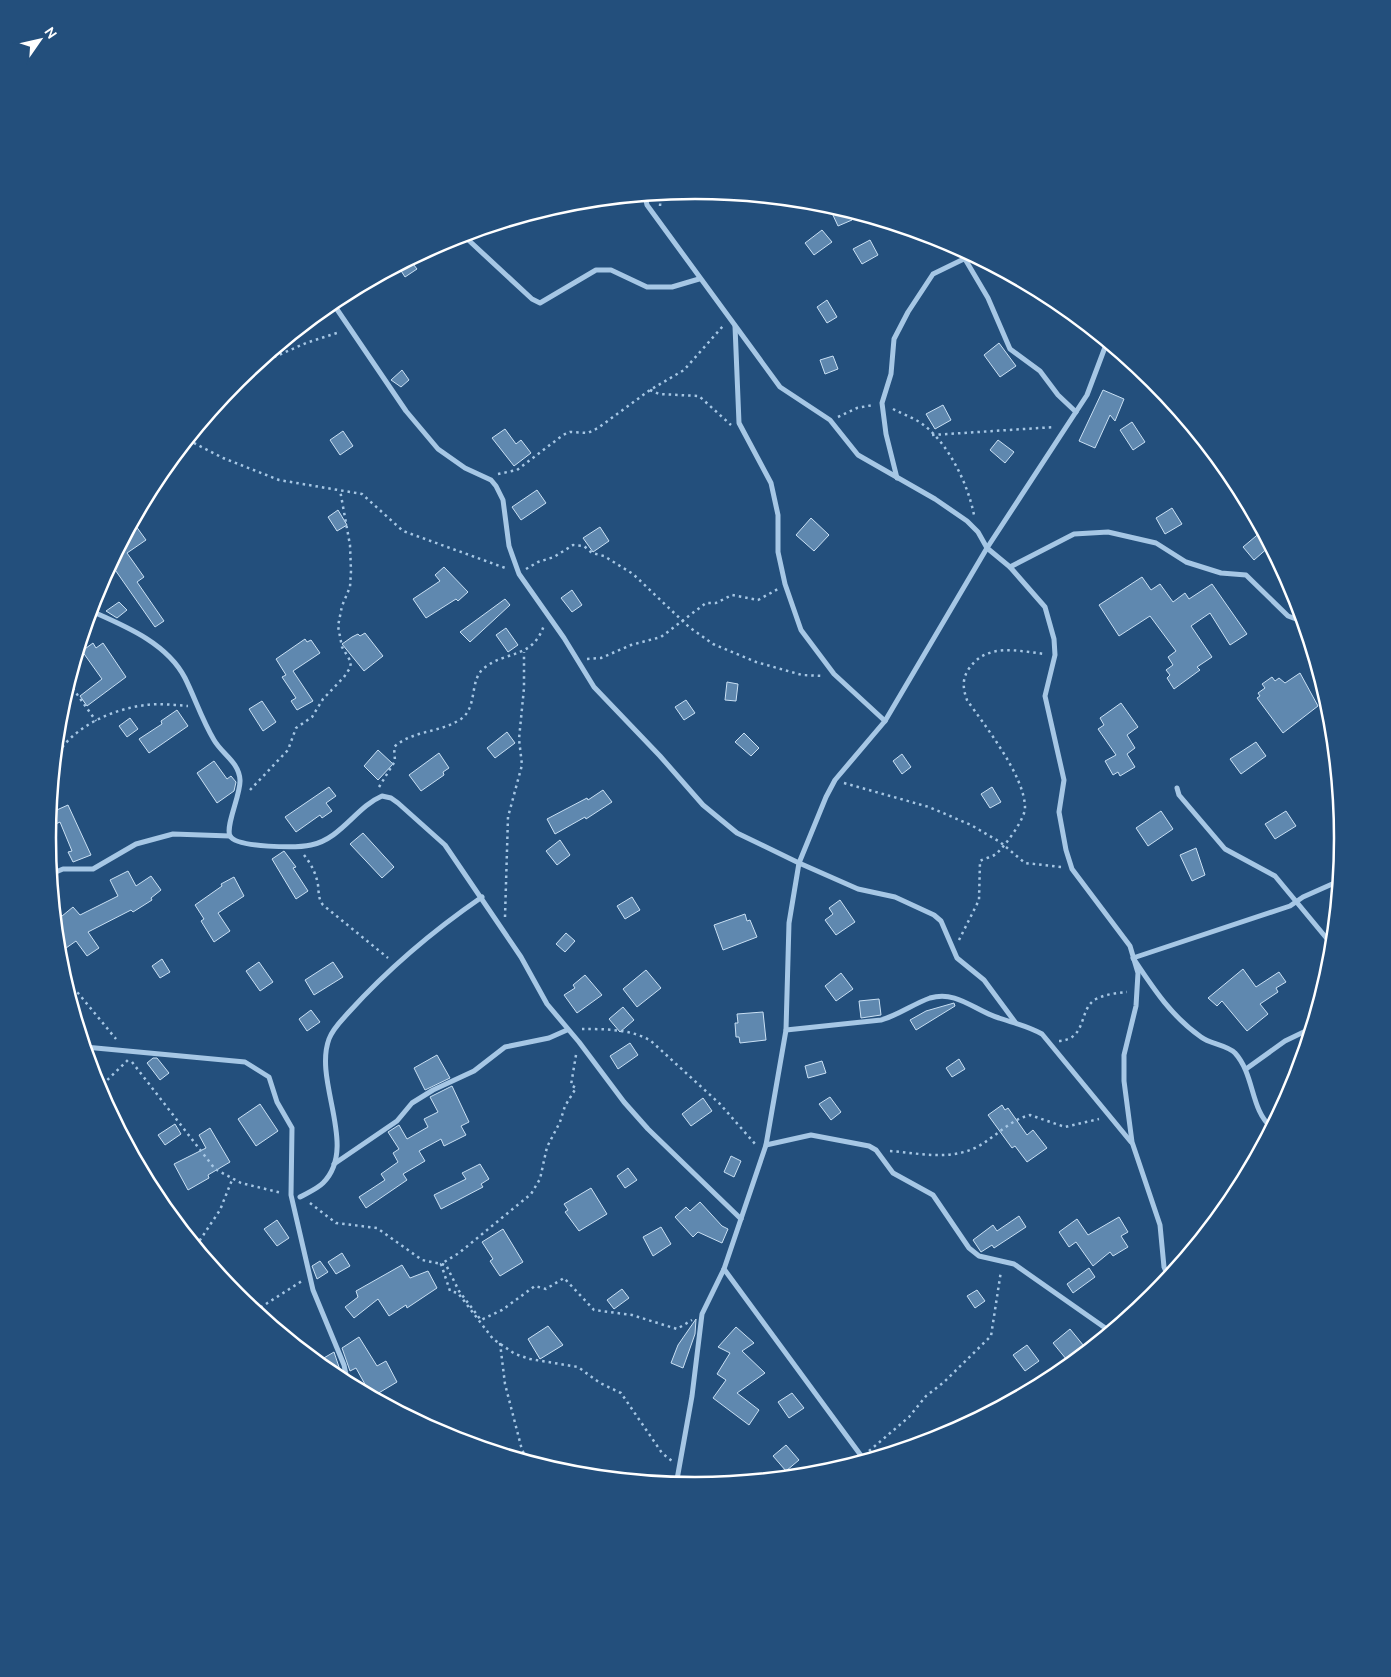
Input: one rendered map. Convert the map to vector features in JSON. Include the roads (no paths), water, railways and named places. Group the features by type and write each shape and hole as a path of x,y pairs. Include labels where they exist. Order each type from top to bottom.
{"street":[{"path":"646,202 699,279 780,387 786,393 820,411 830,420 858,455 956,512 978,532 987,548 1010,567 1045,607 1054,639 1055,655 1045,696 1064,780 1059,812 1072,869 1130,946 1138,973 1138,990 1124,1055 1124,1081 1132,1142 1160,1225 1166,1271"},
{"path":"469,241 532,299 540,303 596,270 612,270 647,287 672,287 699,279"},
{"path":"897,478 886,434 883,406 891,374 894,339 908,312 933,274 965,260 988,298 1010,349 1040,371 1058,395 1076,412"},
{"path":"337,309 406,411 438,449 465,468 491,480 500,491 503,500 509,546 519,574 576,657 594,687 614,710 720,821 737,833 858,889 895,897 934,915 941,921 953,952 984,980 1015,1022"},
{"path":"735,325 738,418 771,483 778,515 778,552 785,584 802,630 834,674 885,721"},
{"path":"677,1477 692,1396 702,1314 724,1269 766,1145 786,1030 789,923 791,901 799,863 826,796 835,780 885,721 987,548 1087,395 1105,348"},
{"path":"1010,567 1074,534 1108,532 1156,543 1186,562 1221,573 1246,575 1288,616 1296,619"},
{"path":"97,614 122,625 169,657 184,678 216,744 237,769 240,780 238,798 229,828 230,836"},
{"path":"1177,788 1179,795 1225,848 1275,876 1326,938"},
{"path":"58,872 93,869 136,844 173,834 230,836 249,845 311,845 326,839 376,798 382,796 391,798 445,845 504,931 547,1004 579,1042 634,1114 741,1219"},
{"path":"1133,958 1290,906 1333,884"},
{"path":"334,1164 335,1115 325,1072 329,1039 335,1028 396,965 482,897"},
{"path":"1133,958 1169,1010 1202,1038 1234,1052 1246,1069 1263,1121 1267,1124"},
{"path":"786,1030 881,1020 894,1016 931,998 949,996 964,1000 998,1018 1032,1028 1046,1038 1132,1142"},
{"path":"300,1197 322,1184 334,1164 397,1121 412,1104 433,1090 474,1071 505,1047 549,1038 567,1030"},
{"path":"1246,1069 1286,1041 1305,1032"},
{"path":"91,1048 245,1062 263,1072 272,1082 277,1102 292,1128 292,1195 310,1277 328,1332 344,1373"},
{"path":"766,1145 803,1136 820,1135 868,1146 876,1150 893,1172 933,1195 969,1248 978,1256 1014,1264 1106,1328"},
{"path":"724,1269 861,1456"}]}
